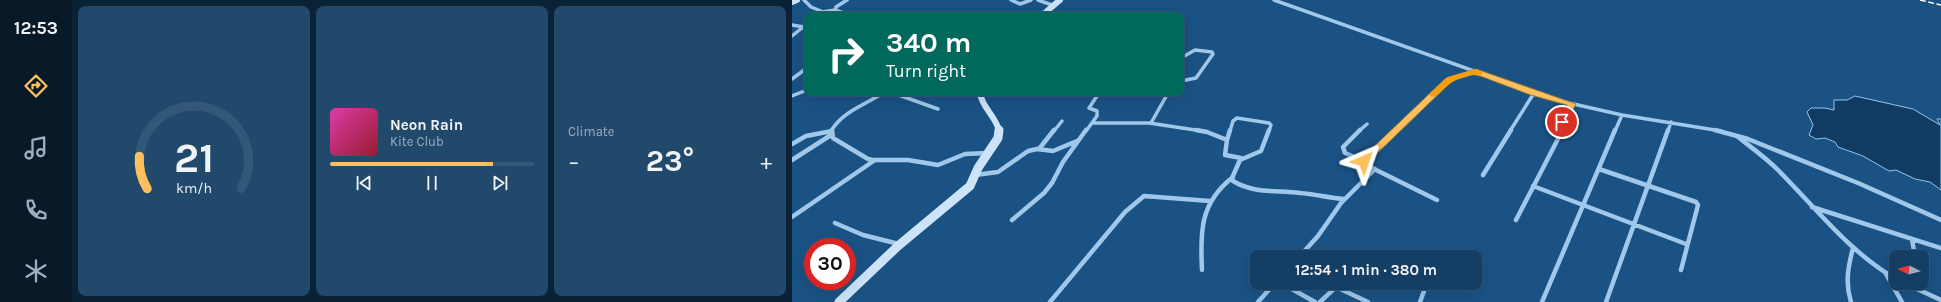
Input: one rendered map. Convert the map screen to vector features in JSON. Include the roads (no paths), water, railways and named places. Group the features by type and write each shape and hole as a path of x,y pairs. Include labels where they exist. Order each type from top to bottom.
{"street":[{"path":"792,2 797,0"},
{"path":"804,0 811,7 822,12 835,10 841,12"},
{"path":"835,10 836,7 847,0"},
{"path":"1011,0 1020,4 1031,0"},
{"path":"1038,0 1052,5"},
{"path":"1048,12 1052,5 1060,0"},
{"path":"1274,0 1534,93 1572,104 1622,115 1670,122 1735,135 1858,183 1941,220"},
{"path":"792,25 804,26"},
{"path":"792,36 804,27"},
{"path":"1184,56 1195,50 1212,52 1213,54 1196,78 1184,80"},
{"path":"792,79 804,70"},
{"path":"1364,161 1449,80 1476,72"},
{"path":"792,96 804,91"},
{"path":"1483,175 1534,93"},
{"path":"792,160 832,133 838,121 855,108 878,96"},
{"path":"901,96 938,110"},
{"path":"839,302 900,244 970,186 987,153 998,138 999,130 996,121 981,102 980,96"},
{"path":"1012,220 1044,193 1052,183 1063,162 1098,113 1089,108 1097,96"},
{"path":"1150,123 1166,96"},
{"path":"1516,220 1560,135 1562,121 1572,104"},
{"path":"1542,302 1622,115"},
{"path":"1237,118 1271,124 1260,152 1242,158 1225,155 1227,140 1233,120 1237,118"},
{"path":"1039,149 1062,121"},
{"path":"1606,302 1670,122"},
{"path":"1092,123 1150,123 1207,132 1227,140"},
{"path":"1367,124 1343,147 1345,153 1364,161 1366,164 1375,169 1437,200"},
{"path":"792,144 806,136 832,133 868,159 908,160 930,165 938,165 965,154 987,153"},
{"path":"1735,135 1760,153 1781,173 1853,248 1889,276"},
{"path":"975,175 998,172 1025,152 1039,149 1053,151 1079,140"},
{"path":"1202,270 1200,232 1210,201 1225,182 1233,176 1242,158"},
{"path":"792,216 875,160"},
{"path":"1305,250 1318,236 1344,199 1375,169"},
{"path":"1599,169 1696,202 1698,206 1686,244 1681,270"},
{"path":"1233,176 1233,181 1236,183 1256,191 1303,193 1326,198 1344,199"},
{"path":"1533,186 1634,223 1686,244"},
{"path":"1050,302 1125,212 1144,196 1210,201"},
{"path":"1812,207 1941,248"},
{"path":"835,223 863,236 900,244"},
{"path":"1912,239 1914,250"},
{"path":"1851,302 1846,288 1846,273 1853,248"},
{"path":"1886,274 1902,302"},
{"path":"1320,302 1336,287 1368,302"},
{"path":"1258,302 1269,290"},
{"path":"1294,290 1315,302"},
{"path":"1920,290 1941,300"},
{"path":"1420,302 1424,291"}],"water":[{"path":"1855,96 1913,109 1940,125 1937,119 1941,119 1941,190 1930,182 1915,179 1896,170 1889,171 1863,156 1838,147 1835,142 1825,138 1816,139 1809,135 1813,125 1807,112 1811,108 1825,108 1834,110 1834,100 1847,100"}],"railway":[{"path":"1920,0 1941,5"}]}
